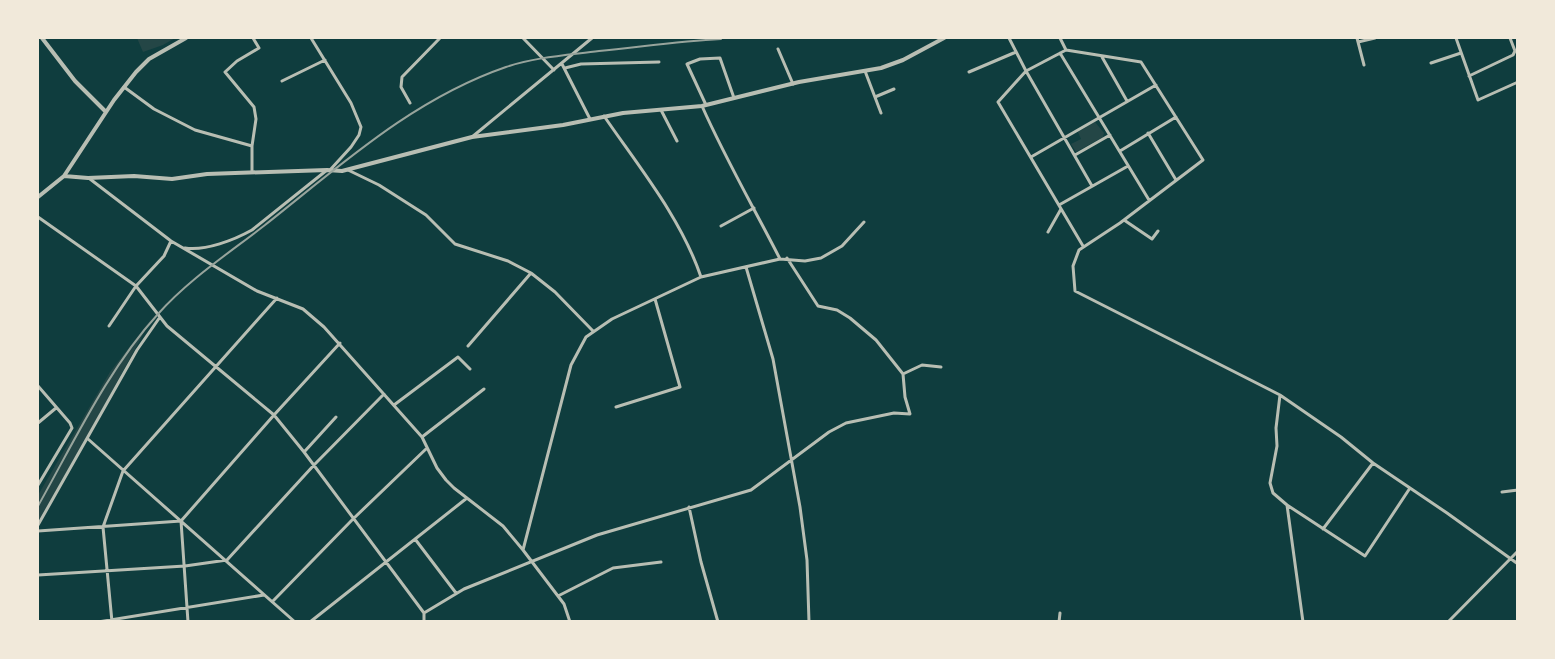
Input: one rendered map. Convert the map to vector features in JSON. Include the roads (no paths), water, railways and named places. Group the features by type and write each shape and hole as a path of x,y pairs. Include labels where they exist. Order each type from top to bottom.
{"street":[{"path":"42,38 75,81 106,112"},
{"path":"38,197 64,176 124,87 149,59 186,38"},
{"path":"252,172 252,146 256,119 254,106 225,72 237,61 259,48 253,38"},
{"path":"183,248 192,249 242,236 252,231 329,170 359,135 361,127 351,103 311,38"},
{"path":"410,103 401,87 402,76 440,38"},
{"path":"523,38 554,70"},
{"path":"472,137 591,38"},
{"path":"64,176 88,178 134,176 172,180 207,174 347,170 472,137 604,116 704,106 793,84 881,68 903,60 944,38"},
{"path":"1010,38 1026,71 1092,186"},
{"path":"1060,38 1066,50"},
{"path":"1364,65 1358,40 1375,38"},
{"path":"1456,38 1478,100 1518,82"},
{"path":"1469,75 1513,55 1515,51 1510,38"},
{"path":"778,49 793,84"},
{"path":"1083,246 998,102 1026,71 1066,50 1141,63 1203,160 1124,220 1083,246 1075,257 1073,266 1074,291 1280,395 1518,564"},
{"path":"969,72 1016,52"},
{"path":"1060,53 1149,201"},
{"path":"1431,63 1461,53"},
{"path":"1102,57 1127,101"},
{"path":"734,98 720,58 700,59 687,64 719,145 780,259"},
{"path":"282,81 325,60"},
{"path":"565,68 581,64 659,62"},
{"path":"561,64 590,119"},
{"path":"865,71 881,113"},
{"path":"1031,157 1156,85"},
{"path":"124,87 154,109 195,130 252,146"},
{"path":"875,97 894,89"},
{"path":"661,110 677,141"},
{"path":"604,116 669,212 693,255 701,277"},
{"path":"1120,151 1176,117"},
{"path":"1148,133 1176,180"},
{"path":"1074,155 1110,135"},
{"path":"1048,232 1060,207 1128,166"},
{"path":"347,170 379,185 426,215 455,244 508,261 531,273 555,292 593,331"},
{"path":"88,178 171,241 257,291 303,309 340,344 422,437 437,468 446,480 503,526 524,550 564,604 570,621"},
{"path":"721,226 754,208"},
{"path":"38,217 136,286 167,326 274,415 424,613 424,621"},
{"path":"1124,220 1152,239 1158,231"},
{"path":"524,550 571,365 586,337 612,319 701,277 780,259 805,261 821,258 842,246 864,222"},
{"path":"109,326 136,286 164,256 171,241"},
{"path":"424,613 456,593 597,534 751,490 829,432 846,423 894,413 909,414 903,374 866,329 837,310 818,306 787,258"},
{"path":"746,267 773,359 800,507 807,560 809,621"},
{"path":"468,346 531,273"},
{"path":"112,621 103,527 123,471 277,298"},
{"path":"616,407 680,387 655,299"},
{"path":"38,525 136,350 160,317"},
{"path":"38,531 181,521 340,344"},
{"path":"394,405 458,357 470,369"},
{"path":"903,374 922,365 941,366"},
{"path":"38,386 72,428 38,485"},
{"path":"422,437 484,389"},
{"path":"38,575 185,566 227,560 314,465 384,394"},
{"path":"1280,395 1276,428 1277,446 1270,483 1273,493 1287,505 1365,556 1410,488"},
{"path":"38,423 56,408"},
{"path":"304,452 336,417"},
{"path":"88,439 295,621"},
{"path":"272,601 427,448"},
{"path":"1323,529 1373,463"},
{"path":"1502,492 1518,490"},
{"path":"310,621 467,498"},
{"path":"1287,505 1303,621"},
{"path":"689,507 701,562 718,621"},
{"path":"181,521 188,621"},
{"path":"415,539 456,593"},
{"path":"1448,621 1518,550"},
{"path":"558,596 612,568 661,562"},
{"path":"98,621 112,621 264,595"},
{"path":"1059,621 1060,613"}],"railway":[{"path":"38,506 108,382 123,358 158,314 196,278 350,157 409,115 472,81 517,64 564,55 721,39"}]}
